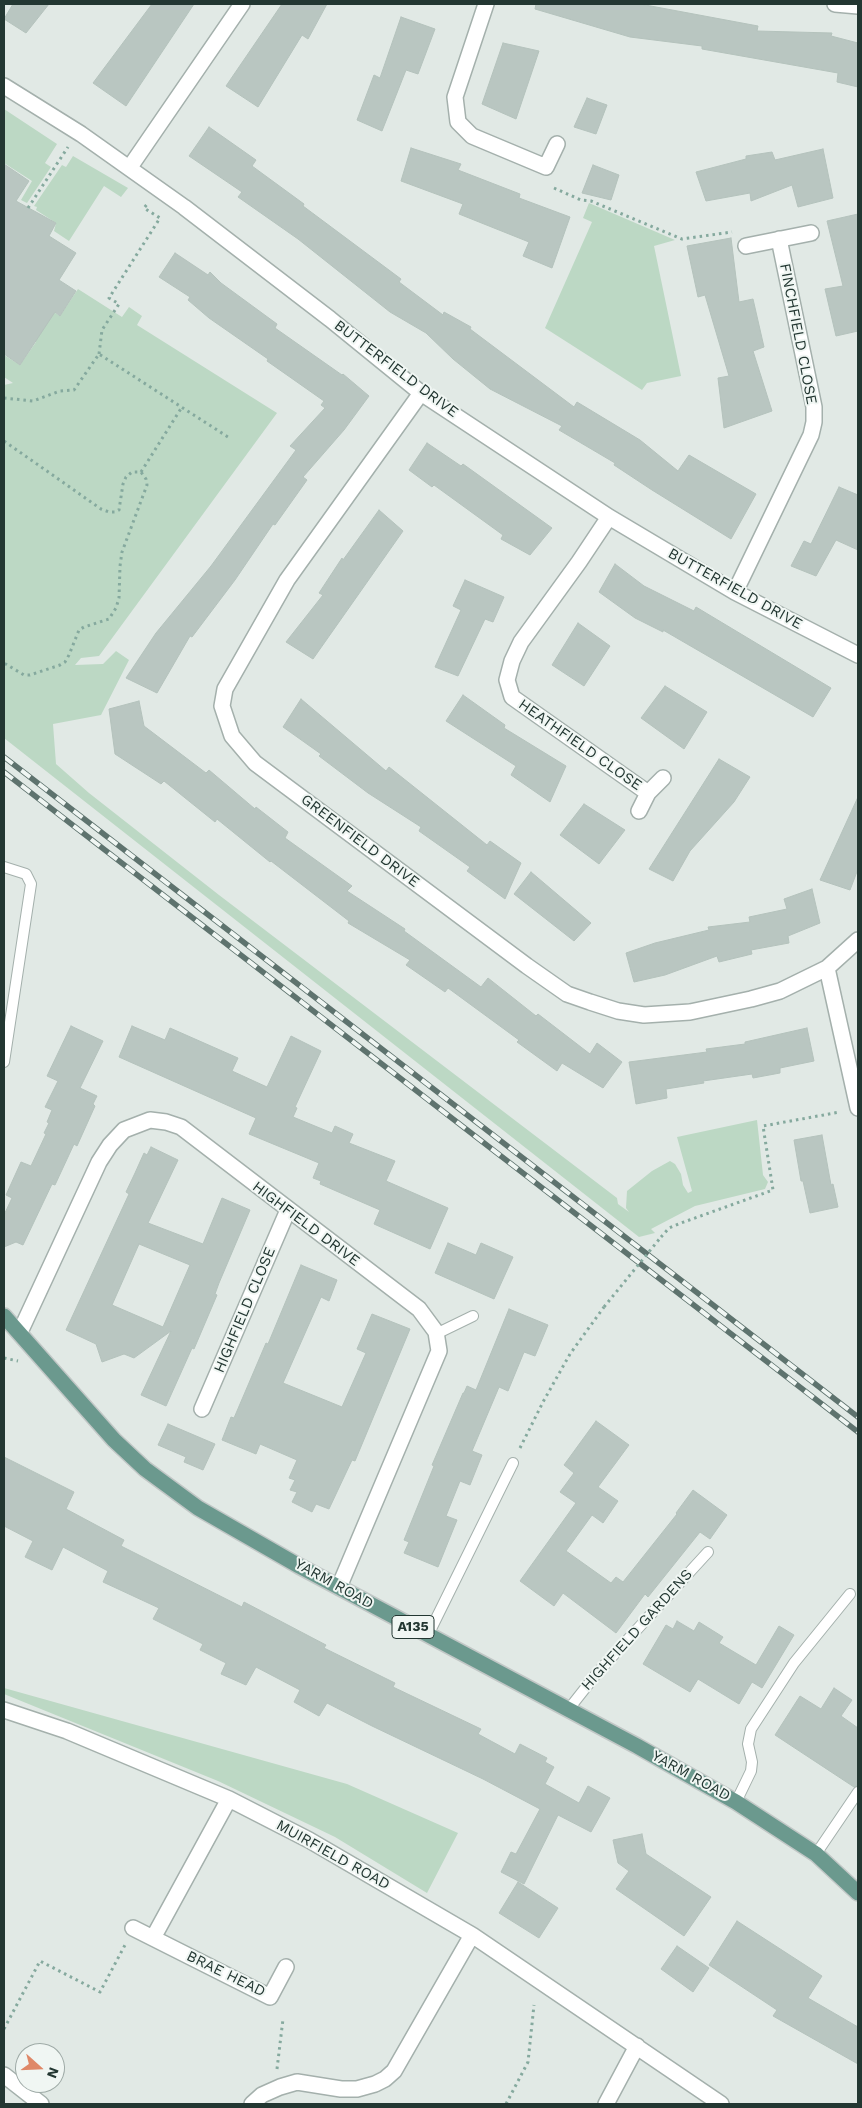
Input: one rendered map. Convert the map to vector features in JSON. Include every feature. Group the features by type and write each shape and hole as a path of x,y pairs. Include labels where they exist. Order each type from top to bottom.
{"main road":[{"name":"YARM ROAD","path":"4,1316 100,1425 145,1469 204,1512 736,1802 816,1854 858,1893"}],"street":[{"path":"130,167 242,4"},
{"path":"486,4 454,97 458,122 472,136 546,167 557,144"},
{"path":"835,4 858,6"},
{"name":"BUTTERFIELD DRIVE","path":"4,86 82,134 130,167 330,319 421,392 609,517 735,592 858,655"},
{"path":"746,246 811,233"},
{"name":"FINCHFIELD CLOSE","path":"735,592 811,435 814,422 814,407 779,239"},
{"name":"GREENFIELD DRIVE","path":"421,392 287,580 225,689 222,706 232,736 255,763 527,966 567,994 618,1011 644,1016 690,1012 780,991 827,968 858,940"},
{"name":"HEATHFIELD CLOSE","path":"609,517 580,562 521,642 512,661 507,680 512,697 648,793"},
{"path":"639,811 648,793 663,778"},
{"path":"827,968 852,1110"},
{"name":"HIGHFIELD DRIVE","path":"20,1332 99,1162 110,1145 124,1130 150,1120 166,1122 181,1128 419,1310 429,1321 436,1334"},
{"name":"HIGHFIELD CLOSE","path":"202,1409 288,1210"},
{"path":"339,1587 433,1369 439,1351 436,1334"},
{"name":"MUIRFIELD ROAD","path":"5,1715 67,1731 229,1799 309,1840 472,1935 721,2104"},
{"path":"153,1938 229,1799"},
{"name":"BRAE HEAD","path":"130,1934 153,1938 270,1997 286,1967"},
{"path":"252,2104 262,2095 297,2082 357,2090 385,2079 394,2071 472,1935"},
{"path":"606,2104 637,2046"},
{"path":"4,2075 41,2104"}],"lane":[{"path":"4,867 22,871 30,879 31,884 4,1062"},
{"path":"436,1334 473,1316"},
{"path":"428,1635 513,1462"},
{"name":"HIGHFIELD GARDENS","path":"568,1710 598,1672 708,1552"},
{"path":"736,1802 751,1771 752,1762 748,1744 751,1729 794,1663 850,1594"},
{"path":"816,1854 858,1792"}],"path":[{"path":"28,208 69,145"},
{"path":"554,188 581,200 591,201 682,239 734,232"},
{"path":"4,398 32,401 60,391 74,390 98,354 102,330 119,304 109,298 160,218 144,208 150,198"},
{"path":"98,354 228,437"},
{"path":"141,472 182,407"},
{"path":"4,441 101,509 109,512 115,512 121,506 123,484 126,477 132,472 141,472"},
{"path":"4,663 24,675 30,675 60,665 66,662 70,655 79,630 109,619 116,608 119,598 122,552 147,485 146,479 141,472"},
{"path":"513,1462 570,1354 604,1307 668,1228 773,1190 763,1126 852,1110"},
{"path":"4,2029 40,1960 100,1992 130,1934"},
{"path":"506,2104 528,2062 534,2005"},
{"path":"277,2072 283,2020"}],"green space":[{"path":"4,109 57,144 45,163 51,167 27,203 21,200 32,181 4,163"},
{"path":"73,156 128,188 121,197 104,186 69,241 54,231 56,223 36,210 37,207 34,206 62,165 66,167"},
{"path":"589,203 675,240 654,246 681,376 647,383 642,390 545,328 592,222 583,218"},
{"path":"78,289 122,317 129,307 142,316 137,325 277,413 99,656 81,658 75,665 103,664 116,651 129,660 101,715 53,724 56,764 89,793 219,895 617,1198 618,1204 629,1212 626,1208 627,1191 652,1171 670,1161 675,1164 681,1174 683,1185 688,1193 692,1191 677,1137 757,1120 763,1175 768,1182 765,1189 695,1206 651,1229 655,1233 639,1237 4,738 4,385 13,383 4,377 4,355 20,365 36,342 32,339 43,305 60,316"},
{"path":"4,1688 347,1784 458,1833 427,1893 335,1837 218,1781 4,1694"}],"building":[{"path":"13,4 49,4 26,33 4,19"},
{"path":"152,4 194,4 126,106 93,83"},
{"path":"282,4 327,4 308,39 302,35 258,107 226,86"},
{"path":"536,4 640,4 758,26 757,31 832,33 831,36 858,43 858,87 837,82 838,73 702,49 702,46 630,37 535,9"},
{"path":"401,17 435,29 418,74 406,70 382,131 357,120 374,75 380,78"},
{"path":"503,43 539,51 516,119 482,104"},
{"path":"587,98 607,105 596,134 574,127"},
{"path":"209,127 256,160 252,166 401,279 399,282 443,315 444,312 471,327 470,329 574,407 577,402 640,440 678,471 689,455 756,494 731,539 652,490 614,465 615,463 559,430 562,426 490,389 453,359 426,333 390,312 298,239 238,197 242,192 189,156"},
{"path":"411,148 461,164 458,170 520,194 519,198 570,217 552,268 523,256 529,242 459,214 463,204 401,181"},
{"path":"823,149 833,198 798,207 792,185 751,201 750,193 706,201 696,172 746,159 746,156 772,152 775,160"},
{"path":"4,164 29,181 16,201 56,223 49,236 76,253 59,280 76,291 60,316 55,312 20,365 4,354"},
{"path":"593,165 619,175 611,200 582,193"},
{"path":"858,214 858,331 836,336 825,289 843,286 827,221"},
{"path":"731,238 739,302 753,299 764,347 753,351 772,411 724,428 718,378 729,376 705,295 698,297 687,246"},
{"path":"175,253 208,275 210,272 221,283 277,324 275,328 343,374 369,396 344,430 303,477 307,480 275,525 273,524 235,580 192,637 190,636 157,693 126,678 156,633 211,566 296,450 290,446 325,408 321,405 324,401 209,318 188,300 190,297 159,277"},
{"path":"427,443 461,466 463,464 552,528 530,555 501,539 503,535 434,485 432,487 409,470"},
{"path":"839,487 858,495 858,550 836,540 816,576 791,566 804,541 811,544"},
{"path":"379,510 403,531 313,659 286,642 323,595 319,593 342,558 343,560"},
{"path":"615,564 644,586 694,611 696,607 831,688 813,717 663,630 663,632 635,618 599,592"},
{"path":"465,580 504,597 493,622 485,619 458,676 435,667 461,610 453,606"},
{"path":"578,623 610,646 584,686 552,665"},
{"path":"665,686 707,712 684,749 641,718"},
{"path":"463,695 505,725 504,728 566,766 550,802 511,775 516,766 446,721"},
{"path":"301,699 386,771 389,767 487,845 490,841 521,863 505,899 467,871 470,867 419,831 421,827 368,793 319,756 321,754 283,727"},
{"path":"139,701 144,726 206,773 209,770 255,809 256,807 288,832 285,838 352,886 347,891 405,929 404,931 481,987 488,978 536,1016 538,1014 590,1054 597,1043 622,1062 603,1088 562,1063 557,1071 517,1042 519,1040 448,988 445,992 406,965 410,960 348,923 349,921 270,862 217,819 215,822 164,781 161,784 115,754 109,709"},
{"path":"719,759 750,777 734,802 690,851 673,881 649,869"},
{"path":"858,797 858,869 850,890 820,880"},
{"path":"584,804 625,830 599,864 560,835"},
{"path":"531,872 591,923 574,941 514,894"},
{"path":"812,889 820,923 788,936 789,943 751,950 752,954 719,962 717,956 665,975 634,982 626,953 655,943 709,930 708,927 750,922 749,917 787,909 784,899"},
{"path":"71,1026 103,1041 80,1088 97,1096 93,1104 95,1106 77,1146 74,1144 55,1185 52,1184 23,1245 16,1242 4,1247 4,1215 12,1198 6,1195 21,1162 31,1166 46,1134 44,1133 52,1110 45,1107 58,1081 47,1076"},
{"path":"132,1026 165,1040 170,1028 238,1058 232,1071 267,1087 291,1036 321,1051 295,1107 297,1108 293,1117 332,1133 335,1126 353,1134 349,1143 395,1161 386,1181 448,1208 430,1249 374,1224 380,1210 320,1184 321,1181 313,1178 319,1163 249,1134 256,1118 119,1057"},
{"path":"807,1028 814,1061 780,1068 780,1073 753,1078 752,1074 703,1081 704,1083 666,1089 667,1098 636,1104 629,1062 707,1052 706,1049 745,1044 745,1042"},
{"path":"822,1135 831,1185 833,1184 838,1207 810,1213 803,1181 801,1181 794,1140"},
{"path":"151,1147 178,1160 148,1223 203,1244 222,1198 250,1210 194,1349 192,1348 166,1406 141,1395 171,1331 134,1358 124,1354 102,1362 96,1344 66,1330 129,1194 126,1192 144,1153 147,1155","holes":["139,1244 190,1265 163,1327 112,1305"]},
{"path":"448,1243 476,1255 481,1243 513,1257 494,1299 435,1273"},
{"path":"301,1265 337,1280 329,1301 321,1297 283,1383 342,1407 366,1353 357,1349 372,1314 410,1329 355,1461 352,1460 329,1509 316,1504 312,1512 292,1502 297,1492 290,1490 295,1480 289,1478 297,1460 260,1444 256,1454 222,1440 231,1417 234,1418 266,1343 268,1344"},
{"path":"509,1309 548,1325 535,1356 524,1352 508,1391 499,1387 472,1451 482,1455 470,1485 460,1481 446,1516 457,1520 438,1567 404,1553 409,1542 404,1540 434,1466 432,1465 463,1393 467,1386 476,1390"},
{"path":"596,1421 629,1445 598,1487 618,1501 603,1523 592,1515 566,1551 611,1583 616,1577 623,1582 677,1514 693,1490 727,1515 710,1539 700,1532 648,1597 645,1594 616,1633 563,1593 554,1606 520,1581 576,1503 560,1492 574,1473 564,1465"},
{"path":"168,1424 215,1444 203,1470 184,1462 186,1457 158,1445"},
{"path":"4,1457 74,1492 66,1509 124,1540 121,1546 242,1607 244,1602 326,1645 324,1648 395,1683 393,1687 481,1729 478,1734 515,1754 520,1744 547,1758 545,1762 554,1767 545,1784 579,1803 588,1786 610,1798 591,1832 558,1815 524,1884 501,1872 511,1852 516,1854 540,1809 327,1703 319,1716 294,1702 300,1690 256,1667 246,1685 221,1674 226,1663 200,1650 203,1644 153,1619 159,1608 103,1582 108,1571 63,1547 52,1570 25,1557 33,1541 4,1526"},
{"path":"677,1621 694,1631 699,1622 723,1637 719,1643 756,1665 779,1626 794,1635 762,1688 752,1682 739,1704 698,1679 690,1692 643,1664 666,1625 673,1629"},
{"path":"834,1688 852,1700 841,1716 858,1728 858,1785 854,1787 775,1735 800,1696 821,1709"},
{"path":"642,1834 646,1854 711,1897 684,1936 616,1889 629,1871 618,1863 613,1840"},
{"path":"518,1882 558,1908 539,1938 499,1913"},
{"path":"737,1921 822,1976 808,1998 858,2027 858,2064 773,2016 777,2010 709,1965"},
{"path":"677,1946 709,1968 693,1992 661,1969"}],"railway":[{"path":"4,757 858,1417"},
{"path":"4,772 858,1432"}]}
